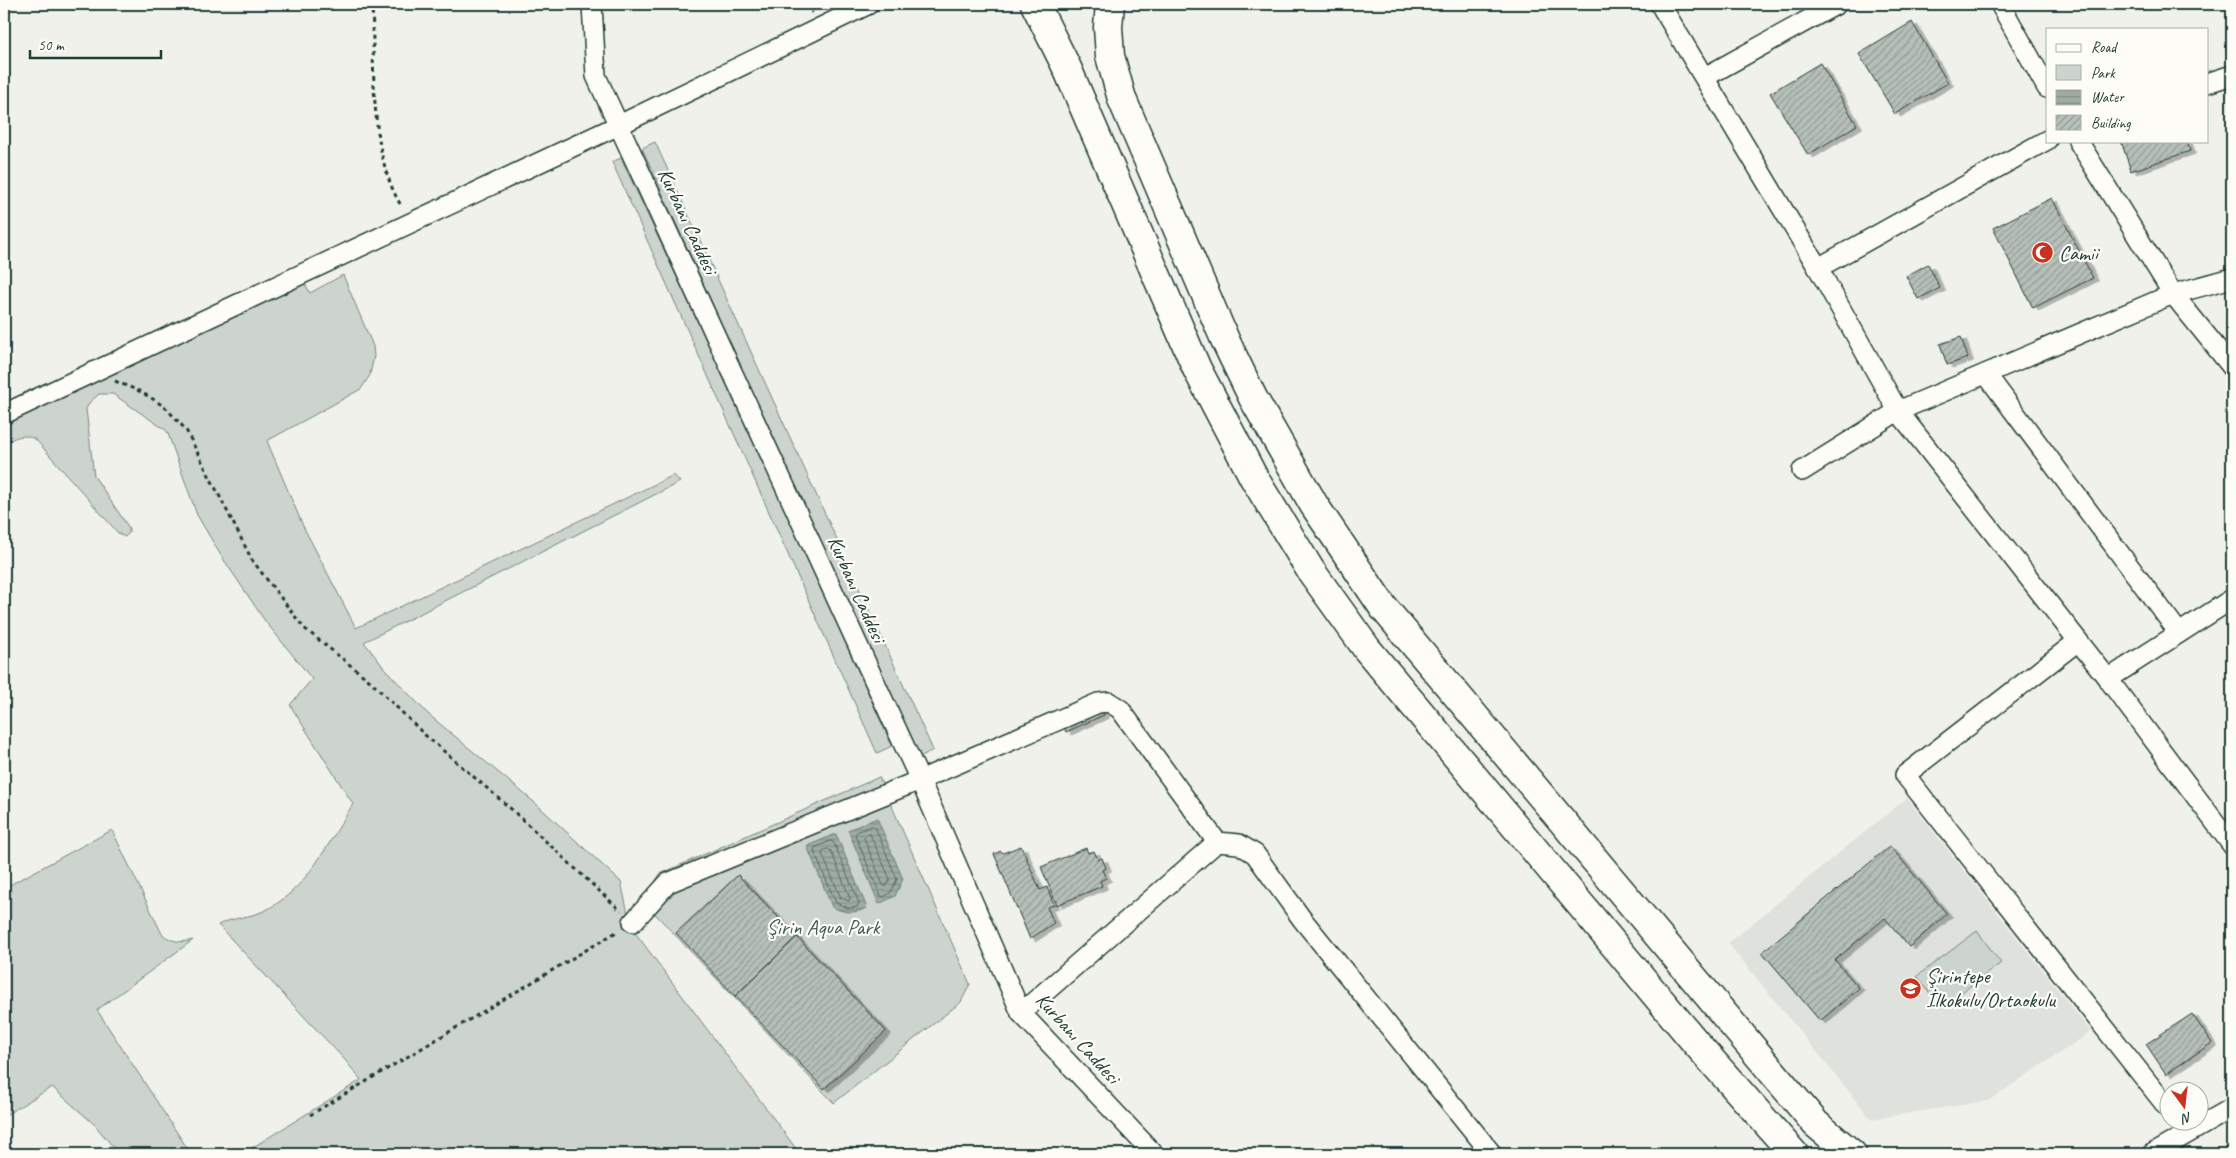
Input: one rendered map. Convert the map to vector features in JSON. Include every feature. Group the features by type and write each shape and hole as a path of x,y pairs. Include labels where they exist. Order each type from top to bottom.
{"highway":[{"path":"1035,4 1066,68 1197,368 1254,478 1311,571 1367,649 1696,1043 1794,1154"},
{"path":"1110,4 1108,27 1110,56 1122,99 1226,342 1274,437 1319,513 1383,607 1492,739 1816,1124 1852,1154"}],"street":[{"name":"Kurbanı Caddesi","path":"592,4 596,76 920,780 1021,1013 1154,1154"},
{"path":"4,414 619,125 869,4"},
{"path":"1660,4 1818,268 1898,411 2108,679 2232,845"},
{"path":"1705,78 1837,4"},
{"path":"2000,4 2046,86"},
{"path":"2208,84 2232,75"},
{"path":"1818,268 2046,141"},
{"path":"2079,142 2173,294 2232,367"},
{"path":"1802,471 1898,411 2173,294 2232,278"},
{"path":"1986,374 2179,633"},
{"path":"2108,679 2232,599"},
{"path":"2078,641 1905,776 2158,1095"},
{"path":"633,922 668,883 920,780 1098,703 1109,702 1120,709 1217,842"},
{"path":"1021,1013 1217,842 1239,844 1255,854 1302,919 1492,1154"},
{"path":"2208,1118 2232,1108"},
{"path":"2152,1154 2180,1130"}],"path":[{"path":"372,4 377,131 395,197 411,223"},
{"path":"86,377 113,381 140,390 166,408 177,419 193,443 252,560 304,628 370,681 425,736 510,808 633,922 310,1115"}],"shaded area":[{"name":"Şirintepe İlkokulu/Ortaokulu","path":"1907,798 2091,1032 1988,1101 1871,1119 1728,943"}],"green space":[{"path":"655,142 933,750 918,758 642,148"},
{"path":"621,158 797,534 892,746 877,753 612,162"},
{"path":"300,274 310,293 343,275 373,346 374,356 370,375 361,389 267,441 303,526 356,628 674,475 680,482 364,642 385,669 428,714 534,802 621,882 631,927 800,1154 242,1154 361,1080 345,1060 218,925 266,910 294,890 326,849 353,804 290,705 312,679 265,621 220,554 197,515 167,431 113,394 99,394 89,403 86,409 94,476 129,528 129,533 125,537 119,534 37,441 24,436 4,443 4,419"},
{"name":"Şirin Aqua Park","path":"879,777 970,984 961,1002 834,1103 643,901 660,874"},
{"path":"112,830 162,934 169,939 177,941 193,940 97,1010 191,1154 119,1154 94,1124 52,1087 4,1116 4,888"},
{"path":"1977,931 2001,963 1941,1008 1917,976"}],"water":[{"path":"877,818 903,879 895,896 879,904 848,830"},
{"path":"836,834 867,908 862,910 850,912 832,907 807,846"}],"building":[{"path":"1912,22 1948,83 1895,114 1859,54"},
{"path":"1820,63 1857,125 1808,155 1770,93"},
{"path":"2121,142 2187,142 2190,151 2131,171"},
{"name":"Camii","path":"2052,198 2093,278 2033,308 1993,228"},
{"path":"1928,264 1940,288 1918,299 1906,276"},
{"path":"1961,337 1968,358 1947,365 1940,344"},
{"path":"1097,699 1104,715 1066,732 1059,716"},
{"path":"1021,846 1040,890 1047,887 1054,905 1047,907 1054,923 1030,939 994,854 1001,851 1003,853"},
{"path":"1890,846 1947,914 1909,947 1885,918 1835,960 1859,988 1820,1021 1762,952"},
{"path":"1086,848 1088,853 1094,851 1098,860 1102,858 1106,868 1102,870 1106,878 1100,881 1102,886 1057,905 1041,867"},
{"path":"738,875 797,937 735,996 676,933"},
{"path":"797,937 886,1031 824,1089 735,996"},
{"path":"2192,1014 2212,1043 2166,1074 2146,1044"}],"place":[{"name":"Camii","path":"2043,253"},
{"name":"Şirintepe İlkokulu/Ortaokulu","path":"1910,988"}]}
